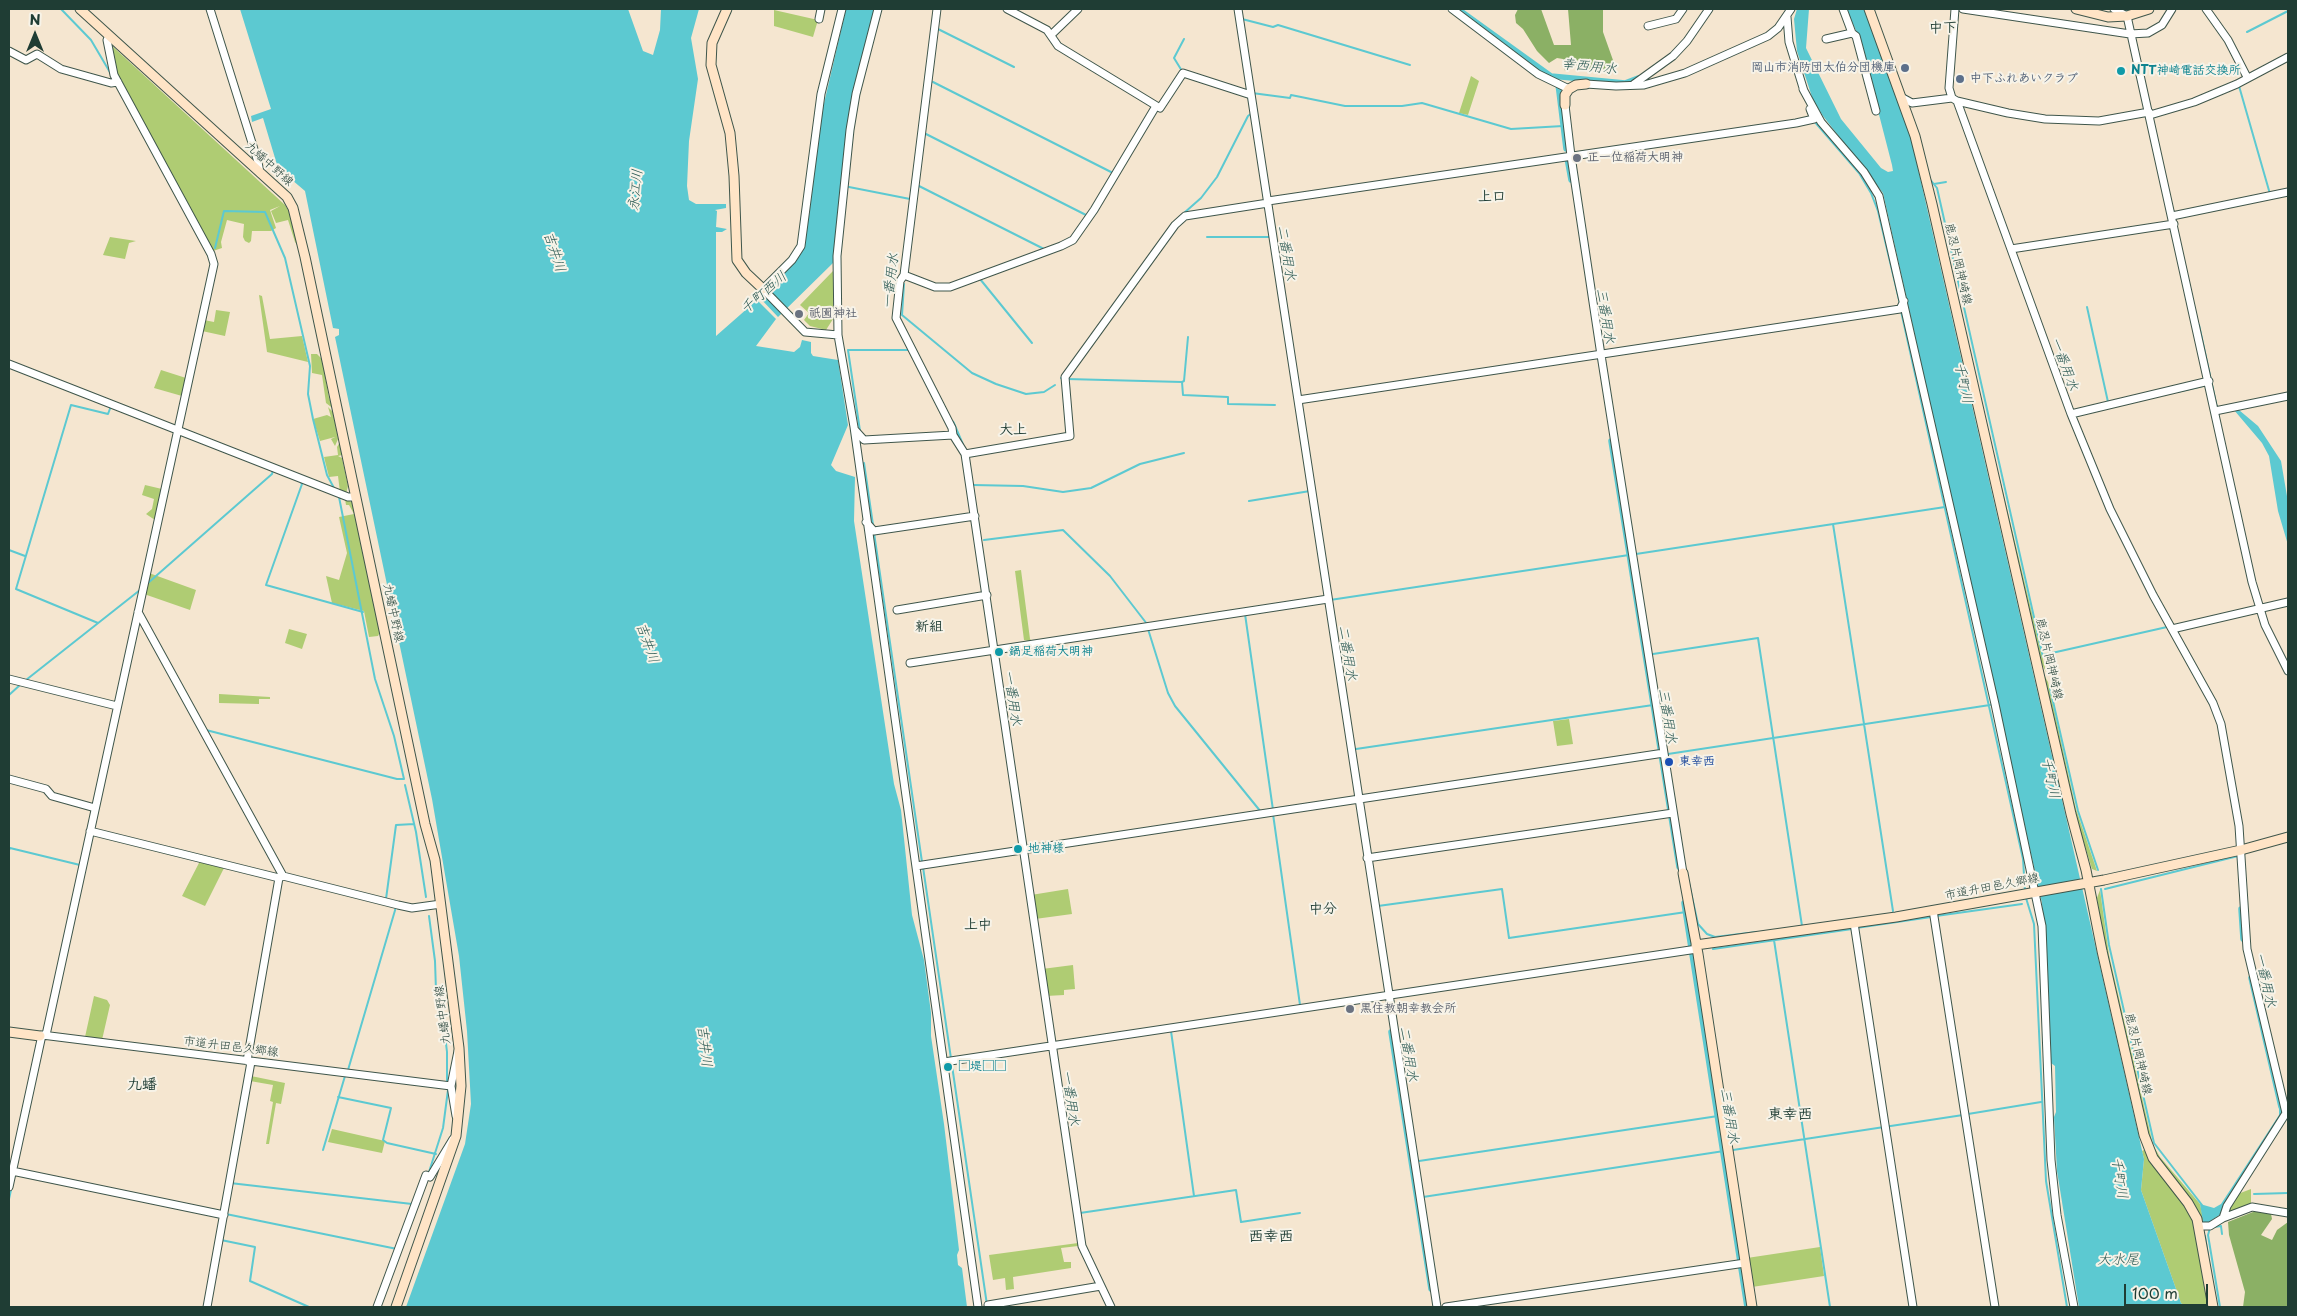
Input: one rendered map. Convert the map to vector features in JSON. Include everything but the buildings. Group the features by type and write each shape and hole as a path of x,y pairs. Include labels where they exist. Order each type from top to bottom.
{"main road":[{"name":"九蟠中野線","path":"80,9 287,197 293,208 425,824 435,860 459,1048 461,1086 456,1136 396,1307"},
{"path":"727,9 712,43 711,65 730,133 734,176 737,260 746,274 763,289"},
{"name":"鹿忍片岡神崎線","path":"1869,9 1914,136 1932,204 2148,1149 2205,1226 2213,1307"},
{"path":"2076,9 2108,17 2127,16 2149,9"},
{"path":"1565,105 1565,95 1569,89 1576,85 1586,84"},
{"name":"市道升田邑久郷線","path":"1694,948 1934,915 2034,892 2086,883 2241,850 2288,837"},
{"path":"1683,873 1752,1307"},
{"name":"市道升田邑久郷線","path":"9,1032 43,1036"}],"street":[{"path":"210,9 260,173"},
{"path":"818,19 821,9"},
{"path":"838,335 805,332 763,289 792,260 800,246 820,94 842,9"},
{"path":"878,9 856,94 850,130 837,256 838,335 854,427 866,522 949,1061 978,1307"},
{"path":"937,9 898,322 952,428 953,434 964,452 1082,1246 1111,1307"},
{"path":"1007,9 1047,30 1058,46 1160,108 1182,73 1251,96"},
{"path":"1051,35 1078,9"},
{"path":"1238,9 1266,203 1298,400 1326,599 1437,1307"},
{"path":"1452,9 1538,74 1569,89"},
{"path":"1648,26 1676,19 1683,9"},
{"path":"1632,86 1673,56 1687,41 1709,9"},
{"path":"1586,84 1632,86 1655,82 1685,73 1709,60 1773,33 1791,9"},
{"path":"1843,9 1852,33 1856,36 1876,111"},
{"path":"1955,9 1949,88 2011,249 2071,414 2116,524 2213,703 2221,724 2241,850 2247,949 2286,1107 2286,1113 2227,1206 2223,1218"},
{"path":"1963,9 2130,34 2148,33 2162,25 2172,9"},
{"path":"2114,9 2127,16 2174,218 2260,608 2288,671"},
{"path":"2206,9 2228,40 2247,77"},
{"path":"964,452 1070,436 1065,377 1175,225 1185,216 1814,119 1789,42 1786,17"},
{"path":"1826,39 1852,33"},
{"path":"9,1187 90,831 115,706 138,614 214,260 117,83 109,53 107,40 109,36"},
{"path":"9,52 26,60 38,54 61,69 117,83"},
{"path":"1901,97 1912,104 1954,99 2008,113 2045,119 2099,121 2150,114 2194,102 2288,58"},
{"path":"1803,89 1821,122 1864,172 1879,196 1902,306 1995,704 2042,926 2051,1160 2057,1215 2074,1307"},
{"path":"1565,105 1599,355 1661,754 1683,873"},
{"path":"903,278 935,287 950,288 1073,240 1094,210 1156,106"},
{"path":"2011,249 2174,218 2288,192"},
{"path":"1298,400 1599,355 1902,306"},
{"path":"9,364 348,497 355,497"},
{"path":"2071,414 2209,381"},
{"path":"2217,411 2288,396"},
{"path":"854,427 864,440 953,434"},
{"path":"866,522 874,531 974,516"},
{"path":"897,610 985,596"},
{"path":"910,663 1326,599"},
{"path":"2172,628 2288,602"},
{"path":"138,614 281,877 207,1307"},
{"path":"9,679 115,706"},
{"path":"920,865 1661,754"},
{"path":"9,778 46,789 52,796 94,808"},
{"path":"1367,858 1671,813"},
{"path":"90,831 412,908 441,904"},
{"path":"1934,915 1995,1307"},
{"path":"1855,926 1913,1307"},
{"path":"949,1061 1694,948"},
{"name":"市道升田邑久郷線","path":"43,1036 451,1086"},
{"path":"458,1121 451,1086 459,1048"},
{"path":"378,1307 426,1175 430,1177 456,1136"},
{"path":"13,1170 222,1215"},
{"path":"2205,1226 2252,1207 2288,1213"},
{"path":"1446,1307 1745,1263"},
{"path":"988,1305 1100,1287"}],"green space":[{"path":"1518,9 1541,9 1554,45 1571,45 1568,9 1603,9 1603,32 1614,63 1612,73 1583,69 1571,63 1568,64 1568,71 1565,71 1563,59 1557,58 1549,63 1537,51 1523,29 1516,23 1515,15"},
{"path":"774,10 818,20 813,37 774,26"},
{"path":"111,45 285,205 288,210 289,207 301,251 295,242 288,220 276,223 271,211 280,206 270,210 276,228 271,231 252,231 249,243 243,237 244,224 227,220 221,242 222,248 213,251 116,73"},
{"path":"1471,76 1479,81 1468,115 1459,113"},
{"path":"110,237 136,241 129,243 125,259 103,255"},
{"path":"833,271 833,319 826,330 810,326 804,320 809,313 800,305"},
{"path":"259,295 262,296 270,339 302,336 308,362 267,352"},
{"path":"216,310 230,312 225,336 202,331 204,320 214,322"},
{"path":"311,354 317,354 322,359 329,398 335,410 326,403 322,375 312,373"},
{"path":"161,370 186,378 182,396 154,388"},
{"path":"328,407 333,412 338,439 335,446 331,439 335,437 320,441 313,419 327,415 331,417"},
{"path":"341,440 342,455 338,456 342,458 348,486 346,494 340,492 338,476 329,477 324,457 338,455 337,447"},
{"path":"1997,475 1999,475 2046,672 2038,656"},
{"path":"145,485 162,489 155,520 146,514 152,509 154,499 142,495"},
{"path":"345,499 354,503 364,553 361,548 364,554 380,632 378,636 369,637 364,611 332,603 326,576 339,580 347,553 339,517 354,514 349,505 346,505"},
{"path":"1021,570 1030,639 1033,642 1024,640 1015,571"},
{"path":"149,573 196,590 190,610 144,594"},
{"path":"289,629 307,634 302,649 285,643"},
{"path":"2040,668 2048,682 2076,809 2097,871 2092,869 2077,820"},
{"path":"219,694 270,697 270,699 259,699 259,704 219,703"},
{"path":"1569,719 1573,744 1557,746 1553,721"},
{"path":"200,861 225,866 205,906 182,896"},
{"path":"1068,889 1072,914 1035,919 1031,895"},
{"path":"2100,890 2109,955 2153,1145 2160,1157 2200,1204 2204,1222 2151,1148 2106,956 2097,898"},
{"path":"1073,965 1075,989 1064,990 1064,995 1046,996 1042,969"},
{"path":"94,996 107,1000 110,1005 102,1040 85,1037"},
{"path":"251,1076 285,1083 281,1104 276,1103 269,1144 266,1144 273,1102 270,1101 273,1085 250,1081"},
{"path":"332,1129 385,1141 382,1153 328,1142"},
{"path":"2144,1150 2150,1161 2186,1206 2197,1228 2210,1307 2186,1307 2181,1303 2141,1190 2144,1159 2142,1151"},
{"path":"2251,1189 2251,1206 2228,1214 2228,1208 2235,1195"},
{"path":"2258,1210 2271,1214 2272,1219 2261,1235 2272,1240 2277,1230 2288,1222 2288,1307 2243,1307 2245,1292 2229,1235 2228,1222"},
{"path":"1078,1243 1078,1246 1061,1248 1064,1262 1071,1262 1071,1268 1013,1277 1014,1289 1006,1290 1005,1278 993,1280 989,1255"},
{"path":"1820,1247 1824,1276 1752,1287 1747,1258"}],"water":[{"path":"240,9 628,9 643,51 653,55 660,30 661,9 699,9 691,38 698,79 689,141 687,186 689,200 696,204 726,204 726,208 715,210 717,211 716,227 727,229 722,232 716,232 716,336 757,300 776,319 756,346 794,352 800,347 802,340 811,342 811,353 813,356 838,360 848,425 831,465 836,471 855,477 854,521 894,784 901,810 912,915 924,960 931,1013 931,1036 959,1250 957,1255 958,1265 962,1268 967,1307 406,1307 465,1144 471,1104 467,1031 459,956 432,799 335,337 339,335 339,329 333,328 305,191 278,168 263,118 252,122 251,116 271,109"},
{"path":"846,9 876,9 849,114 833,263 778,317 760,298 793,264 800,254 809,216 822,112"},
{"name":"大水尾","path":"1797,9 1809,9 1806,48 1841,119 1881,168 1888,172 1893,171 1892,165 1859,37 1846,9 1866,9 1911,138 2144,1159 2141,1190 2181,1303 2186,1307 2079,1307 2057,1171 2054,1117 2056,1112 2055,1066 2051,1063 2042,903 1883,193 1823,116 1813,100 1797,51 1794,19"},
{"path":"2234,410 2239,410 2258,426 2281,461 2288,502 2288,545 2278,511 2269,456 2262,443"},
{"path":"2288,1104 2288,1107 2282,1108 2282,1115 2221,1214 2209,1222 2210,1228 2204,1227 2200,1204 2214,1208 2221,1204 2279,1115 2279,1106"}],"waterway":[{"path":"61,9 91,40 111,74"},
{"name":"幸西用水","path":"1458,9 1551,76 1625,83 1638,78"},
{"path":"2120,9 2126,11 2137,9"},
{"path":"2247,32 2288,11"},
{"path":"1242,19 1273,27 1278,25 1410,65"},
{"path":"938,29 1014,67"},
{"path":"1182,71 1174,58 1184,39"},
{"path":"933,82 1113,173"},
{"name":"三番用水","path":"1558,84 1566,149"},
{"path":"2239,86 2270,194"},
{"path":"1252,93 1290,98 1291,95 1345,106 1402,106 1422,103 1511,129 1563,126"},
{"path":"1184,213 1201,198 1217,177 1248,116 1252,113"},
{"path":"1814,121 1859,173 1871,193 1878,211 1900,304"},
{"path":"926,134 1086,215"},
{"name":"三番用水","path":"1567,158 1571,180"},
{"path":"1929,178 1937,188 2043,657"},
{"path":"1934,184 1946,182"},
{"path":"919,186 1044,249"},
{"path":"849,187 910,199"},
{"path":"215,248 224,211 265,212 285,258 310,366 308,394 313,419 327,475 334,488"},
{"path":"1207,237 1271,237"},
{"path":"980,279 1032,343"},
{"path":"902,283 904,284 902,315 972,373 996,384 1026,394 1044,392 1055,385"},
{"path":"2087,307 2108,402"},
{"path":"1901,311 2023,859 2025,891"},
{"path":"2199,325 2217,408"},
{"path":"1188,337 1184,381 1182,382 1183,395 1228,397 1228,404 1275,405"},
{"path":"860,431 848,350 910,350"},
{"path":"1067,379 1182,382"},
{"path":"2177,392 2207,385"},
{"path":"98,623 16,589 71,405 108,414 111,406"},
{"name":"一番用水","path":"952,423 961,444"},
{"name":"三番用水","path":"1611,441 1679,867"},
{"path":"973,485 1023,486 1063,492 1091,488 1140,464 1184,453"},
{"path":"864,463 873,525"},
{"path":"148,583 272,474 273,470"},
{"path":"300,481 302,484 266,585 363,612"},
{"path":"1249,501 1310,491"},
{"path":"206,730 397,779 404,779 394,736 375,679 339,497"},
{"path":"1636,554 1945,507"},
{"path":"1833,524 1893,911"},
{"path":"984,540 1063,530 1110,576 1147,624"},
{"path":"874,533 922,862"},
{"path":"9,550 25,556"},
{"path":"1330,600 1629,555"},
{"path":"26,680 140,590"},
{"path":"1245,614 1273,810"},
{"path":"2043,655 2167,627"},
{"path":"1148,629 1168,693 1175,706 1261,812"},
{"path":"1653,654 1758,638 1802,926"},
{"path":"9,695 20,685"},
{"path":"2050,688 2078,811 2098,870"},
{"path":"1356,749 1653,705"},
{"path":"1668,754 1990,705"},
{"path":"405,785 416,832 426,897"},
{"path":"1273,814 1300,1005"},
{"path":"386,899 396,825 414,824"},
{"path":"9,850 10,848 80,865"},
{"path":"2105,889 2238,856"},
{"path":"923,867 987,1305"},
{"path":"1688,879 1698,924 1707,934 1715,937 1757,932"},
{"path":"1378,906 1502,889 1509,938 1686,912"},
{"path":"2101,889 2109,945 2154,1143 2202,1205"},
{"path":"2026,898 2034,924 2046,1181 2067,1307"},
{"name":"三番用水","path":"1684,903 1747,1307"},
{"path":"1936,916 2022,904"},
{"path":"348,1070 396,907"},
{"name":"一番用水","path":"2241,909 2243,939"},
{"path":"429,916 435,961 436,991 441,1001 447,1052 447,1083"},
{"path":"1856,928 1931,917"},
{"path":"1713,949 1852,929"},
{"path":"1774,940 1830,1307"},
{"name":"一番用水","path":"2251,978 2281,1107"},
{"path":"1171,1031 1194,1196"},
{"name":"二番用水","path":"1391,1032 1431,1289"},
{"path":"323,1150 345,1076"},
{"path":"429,1172 443,1128 448,1090"},
{"path":"338,1097 391,1108 383,1140 387,1143 436,1154"},
{"path":"1968,1114 2041,1102"},
{"path":"1733,1150 1963,1115"},
{"path":"1419,1161 1718,1116"},
{"path":"1423,1197 1724,1151"},
{"path":"230,1183 412,1204"},
{"path":"9,1199 11,1190"},
{"path":"1080,1213 1236,1190 1241,1222 1300,1213"},
{"path":"2254,1194 2288,1193"},
{"path":"226,1214 397,1249"},
{"path":"2214,1227 2221,1226 2222,1234"},
{"path":"2210,1228 2208,1235 2220,1307"},
{"path":"2205,1236 2208,1256"},
{"path":"221,1240 255,1247 250,1281 309,1307"}],"place":[{"name":"岡山市消防団太伯分団機庫","path":"1905,68"},
{"name":"NTT神崎電話交換所","path":"2121,71"},
{"name":"中下ふれあいクラブ","path":"1960,79"},
{"name":"正一位稲荷大明神","path":"1577,158"},
{"name":"祇園神社","path":"799,314"},
{"name":"鍋足稲荷大明神","path":"999,652"},
{"name":"東幸西","path":"1669,762"},
{"name":"地神様","path":"1018,849"},
{"name":"黒住教朝幸教会所","path":"1350,1009"},
{"name":"□堤□□","path":"948,1067"}],"district":[{"name":"中下","path":"1943,28"},
{"name":"上口","path":"1492,197"},
{"name":"大上","path":"1013,430"},
{"name":"新組","path":"929,627"},
{"name":"中分","path":"1323,909"},
{"name":"上中","path":"978,925"},
{"name":"九蟠","path":"142,1085"},
{"name":"東幸西","path":"1790,1115"},
{"name":"西幸西","path":"1271,1237"}],"water label":[{"name":"永江川","path":"636,190"},
{"name":"吉井川","path":"554,252"},
{"name":"千町西川","path":"764,293"},
{"name":"千町川","path":"1963,383"},
{"name":"吉井川","path":"647,643"},
{"name":"千町川","path":"2050,778"},
{"name":"吉井川","path":"704,1046"},
{"name":"千町川","path":"2119,1178"}]}
